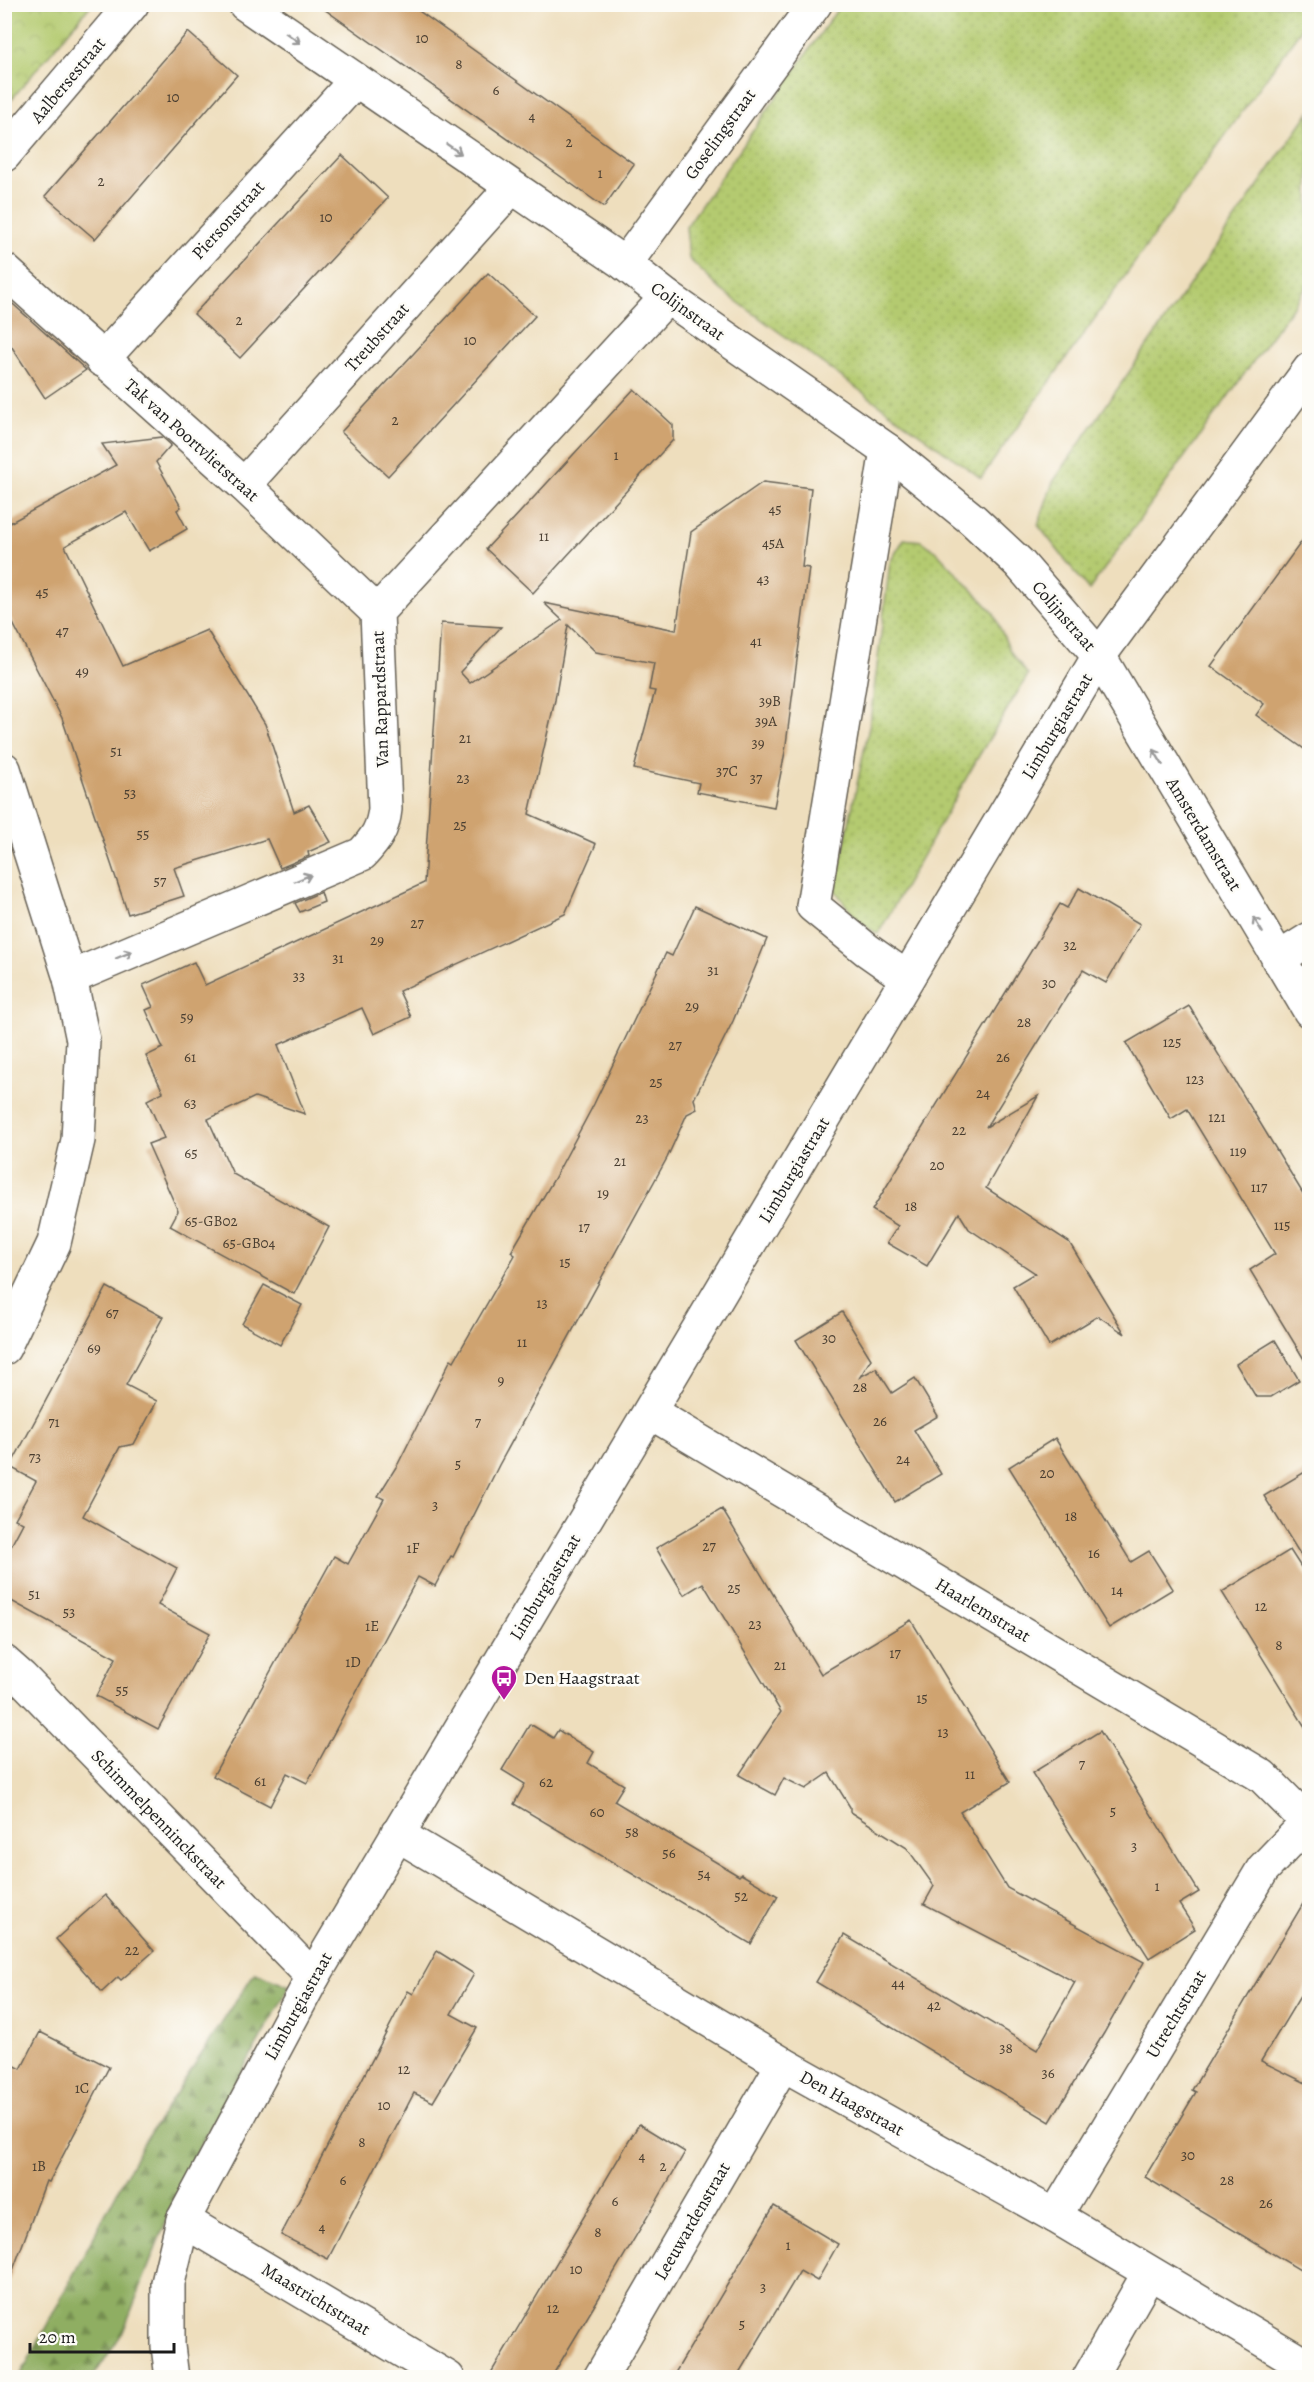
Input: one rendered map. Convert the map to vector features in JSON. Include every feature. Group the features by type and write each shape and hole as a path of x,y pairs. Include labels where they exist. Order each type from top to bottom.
{"street":[{"name":"Aalbersestraat","path":"4,155 132,4"},
{"name":"Colijnstraat","path":"245,4 625,264 667,297 887,450 973,520 1019,563 1099,656"},
{"name":"Goselingstraat","path":"625,264 815,4"},
{"name":"Piersonstraat","path":"102,360 355,81"},
{"name":"Treubstraat","path":"244,485 511,188"},
{"name":"Tak van Poortvlietstraat","path":"4,270 244,485 377,612"},
{"name":"Van Rappardstraat","path":"70,978 362,854 376,839 383,825 385,809 377,612 667,297"},
{"name":"Limburgiastraat","path":"172,2378 168,2346 168,2283 183,2220 313,1977 1099,656 1310,369"},
{"path":"887,450 813,906 867,950 907,978"},
{"name":"Amsterdamstraat","path":"1099,656 1310,1011"},
{"path":"4,769 70,978 83,1040 78,1140 54,1243 4,1348"},
{"path":"1278,958 1310,939"},
{"name":"Haarlemstraat","path":"650,1412 1262,1776 1308,1821"},
{"name":"Schimmelpenninckstraat","path":"4,1662 313,1977"},
{"name":"Utrechtstraat","path":"1055,2216 1263,1869 1308,1821"},
{"name":"Den Haagstraat","path":"397,1834 783,2064 1055,2216 1310,2368"},
{"name":"Leeuwardenstraat","path":"600,2378 783,2064"},
{"name":"Maastrichtstraat","path":"183,2220 448,2378"},
{"path":"1089,2378 1149,2273"}],"green space":[{"path":"841,4 1309,5 1309,18 981,478 721,290 689,259 686,227"},
{"path":"4,5 91,5 5,107"},
{"path":"1309,112 1309,284 1089,590 1038,525 1053,482"},
{"path":"904,539 922,541 938,553 993,612 1010,651 1028,675 980,754 878,934 858,922 835,890 870,722 890,562"},
{"path":"255,1972 290,1986 185,2173 123,2332 93,2377 19,2378 139,2150"}],"building":[{"path":"317,4 409,4 634,164 604,207"},
{"path":"188,32 237,75 95,239 45,196"},
{"path":"342,155 388,198 240,358 194,314"},
{"path":"488,273 535,316 388,476 341,432"},
{"path":"4,296 86,370 45,398 4,335"},
{"path":"634,389 673,425 673,440 533,593 486,549"},
{"path":"162,437 171,445 156,462 181,507 177,510 187,529 149,551 126,512 65,546 123,666 207,630 265,724 294,812 309,805 331,842 308,852 309,856 280,868 267,839 174,868 184,896 128,914 62,718 4,606 4,526 116,465 102,444"},
{"path":"763,482 811,488 802,567 809,568 785,752 774,807 697,792 699,783 634,769 655,691 649,690 654,663 596,652 568,625 555,700 529,814 596,844 565,914 399,991 411,1017 374,1034 362,1008 278,1045 305,1114 255,1097 208,1119 233,1174 329,1227 294,1294 170,1226 178,1211 148,1144 164,1138 147,1100 163,1092 146,1056 163,1048 146,1010 153,1007 143,985 194,962 205,985 424,883 441,623 501,627 460,672 470,683 562,620 544,603 676,630 691,532"},
{"path":"1310,530 1310,753 1256,715 1264,704 1211,666"},
{"path":"1079,888 1140,924 1106,983 1083,970 986,1127 1038,1096 986,1188 1069,1242 1125,1334 1098,1316 1049,1346 1013,1286 1035,1273 969,1229 959,1213 927,1266 887,1243 898,1226 872,1210 1060,904 1067,908"},
{"path":"321,892 324,902 300,912 295,903"},
{"path":"695,906 767,939 733,1021 694,1099 697,1109 687,1114 667,1158 499,1465 453,1557 451,1556 435,1586 418,1577 307,1783 287,1773 270,1806 213,1776 334,1556 348,1564 384,1499 378,1496 398,1464 451,1359 454,1361 515,1255 511,1252 594,1104 666,953 672,956"},
{"path":"1189,1006 1310,1205 1310,1369 1250,1270 1275,1254 1187,1109 1171,1119 1126,1043"},
{"path":"264,1285 302,1305 280,1345 242,1324"},
{"path":"107,1287 163,1317 126,1385 157,1401 134,1444 120,1447 83,1516 177,1568 158,1605 210,1633 158,1729 96,1696 116,1658 4,1597 4,1559 23,1523 15,1519 36,1481 10,1467"},
{"path":"842,1312 871,1359 860,1377 876,1368 892,1393 915,1378 938,1416 914,1430 941,1474 895,1502 796,1340"},
{"path":"1275,1340 1299,1380 1271,1397 1256,1397 1236,1364"},
{"path":"1055,1438 1131,1562 1149,1551 1173,1589 1109,1628 1009,1467"},
{"path":"1310,1469 1310,1570 1264,1496"},
{"path":"722,1509 821,1674 911,1620 1010,1782 960,1812 1007,1888 1144,1962 1050,2122 816,1982 844,1935 1037,2050 1075,1982 924,1904 934,1886 907,1848 850,1812 850,1807 829,1773 806,1789 784,1778 775,1795 739,1775 781,1712 703,1583 684,1595 656,1548"},
{"path":"1290,1550 1310,1581 1310,1735 1222,1592"},
{"path":"530,1724 553,1738 558,1730 594,1752 588,1763 624,1785 614,1801 739,1876 741,1874 778,1896 751,1944 514,1804 525,1784 502,1770"},
{"path":"1100,1731 1199,1892 1179,1904 1195,1929 1149,1958 1032,1773"},
{"path":"1310,1892 1310,1980 1261,2061 1310,2085 1310,2276 1145,2177 1196,2092 1192,2090"},
{"path":"105,1895 154,1951 121,1980 118,1977 102,1992 56,1939"},
{"path":"437,1951 474,1974 451,2014 477,2028 433,2102 414,2093 328,2259 281,2235 408,1991 413,1994"},
{"path":"40,2032 109,2067 49,2182 46,2181 9,2281 4,2280 4,2060 21,2069"},
{"path":"639,2124 685,2152 655,2204 551,2378 488,2378"},
{"path":"774,2206 838,2244 817,2281 800,2271 736,2378 672,2378"}],"place":[{"name":"Den Haagstraat","path":"504,1701"}]}
